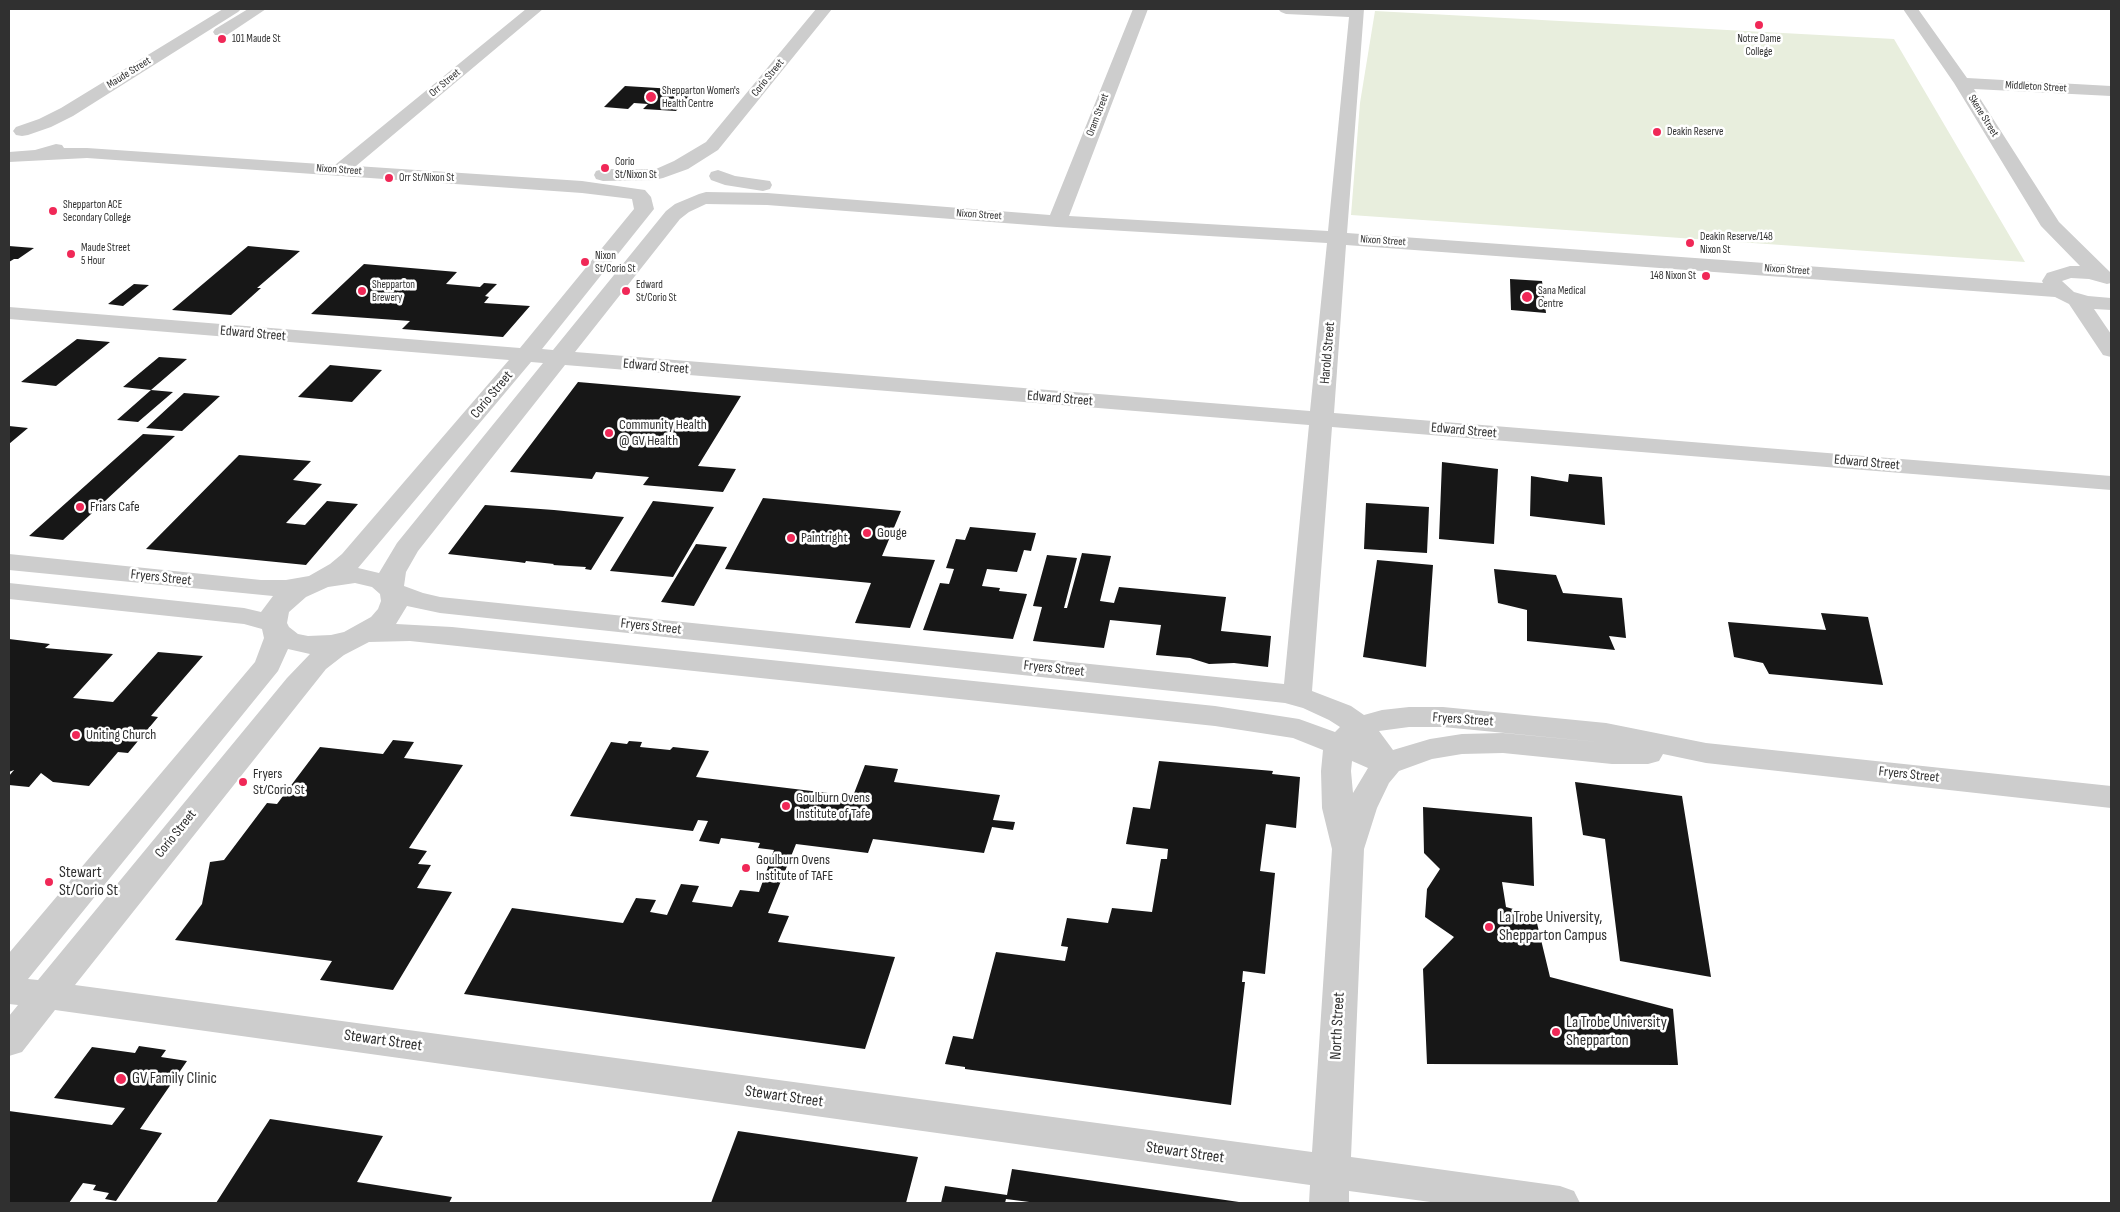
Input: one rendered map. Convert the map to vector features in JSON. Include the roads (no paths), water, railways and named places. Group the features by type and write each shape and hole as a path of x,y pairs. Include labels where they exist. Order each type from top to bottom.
{"street":[{"name":"Orr Street","path":"340,170 535,9"},
{"name":"Corio Street","path":"658,173 681,165 712,146 824,9"},
{"name":"Oram Street","path":"1060,213 1140,9"},
{"path":"1286,9 1357,11"},
{"name":"Skene Street","path":"1911,9 1962,83 2051,226 2106,278"},
{"name":"Harold Street","path":"1297,697 1357,11"},
{"name":"Maude Street","path":"14,133 45,123 67,112 136,69 241,12"},
{"name":"Maude Street","path":"37,155 59,148 70,139 72,130 161,70 241,12"},
{"path":"136,69 161,70"},
{"name":"Middleton Street","path":"1962,83 2111,91"},
{"name":"Nixon Street","path":"14,133 49,128 72,130 100,140 612,175 691,169 732,181 752,184 1060,213"},
{"path":"702,199 716,193 721,188 722,182 716,175 712,146"},
{"name":"Nixon Street","path":"37,155 87,153 582,186 640,196 652,202 666,204 702,199 767,199 1060,213 2064,284"},
{"path":"9,157 37,155"},
{"path":"9,167 37,155"},
{"path":"640,196 636,189 638,184 658,173"},
{"name":"Corio Street","path":"275,628 275,612 283,601 296,591 339,570 351,560 524,356 642,212 644,209 640,196"},
{"name":"Corio Street","path":"9,1042 301,680 322,658 381,624 391,612 395,601 391,589 393,572 406,549 674,214 682,208 702,199"},
{"name":"Skene Street","path":"2051,226 2064,284 2111,350"},
{"path":"2106,278 2079,272 2064,284 2096,303 2111,304"},
{"name":"Edward Street","path":"9,314 2111,483"},
{"name":"Fryers Street","path":"9,562 261,588 286,588 355,575 381,581 391,589 416,600 440,605 1218,686 1297,697 1313,701 1340,713 1349,736 1391,719 1443,717 1606,733 1706,753 2111,797"},
{"name":"Fryers Street","path":"9,591 244,616 275,628 289,641 308,645 331,644 360,636"},
{"path":"9,976 268,665 275,647 275,628"},
{"path":"360,636 419,633 1215,716 1349,736 1388,764"},
{"path":"800,672 812,644"},
{"path":"1215,716 1218,686"},
{"name":"North Street","path":"1348,849 1338,808 1336,771 1349,736"},
{"name":"Fryers Street","path":"1388,764 1430,749 1462,744 1502,743 1612,754 1706,753"},
{"name":"North Street","path":"1330,1188 1348,849 1361,808 1376,778 1388,764"},
{"name":"Stewart Street","path":"9,990 1330,1188 1560,1203"}],"place":[{"name":"Notre Dame College","path":"1759,25"},
{"name":"101 Maude St","path":"222,39"},
{"name":"Shepparton Women's Health Centre","path":"651,97"},
{"name":"Deakin Reserve","path":"1657,132"},
{"name":"Corio St/Nixon St","path":"605,168"},
{"name":"Orr St/Nixon St","path":"389,178"},
{"name":"Shepparton ACE Secondary College","path":"53,211"},
{"name":"Deakin Reserve/148 Nixon St","path":"1690,243"},
{"name":"Maude Street 5 Hour","path":"71,254"},
{"name":"Nixon St/Corio St","path":"585,262"},
{"name":"148 Nixon St","path":"1706,276"},
{"name":"Shepparton Brewery","path":"362,291"},
{"name":"Edward St/Corio St","path":"626,291"},
{"name":"Sana Medical Centre","path":"1527,297"},
{"name":"Community Health @ GV Health","path":"609,433"},
{"name":"Friars Cafe","path":"80,507"},
{"name":"Gouge","path":"867,533"},
{"name":"Paintright","path":"791,538"},
{"name":"Uniting Church","path":"76,735"},
{"name":"Fryers St/Corio St","path":"243,782"},
{"name":"Goulburn Ovens Institute of Tafe","path":"786,806"},
{"name":"Goulburn Ovens Institute of TAFE","path":"746,868"},
{"name":"Stewart St/Corio St","path":"49,882"},
{"name":"La Trobe University, Shepparton Campus","path":"1489,927"},
{"name":"La Trobe University Shepparton","path":"1556,1032"},
{"name":"GV Family Clinic","path":"121,1079"}]}
